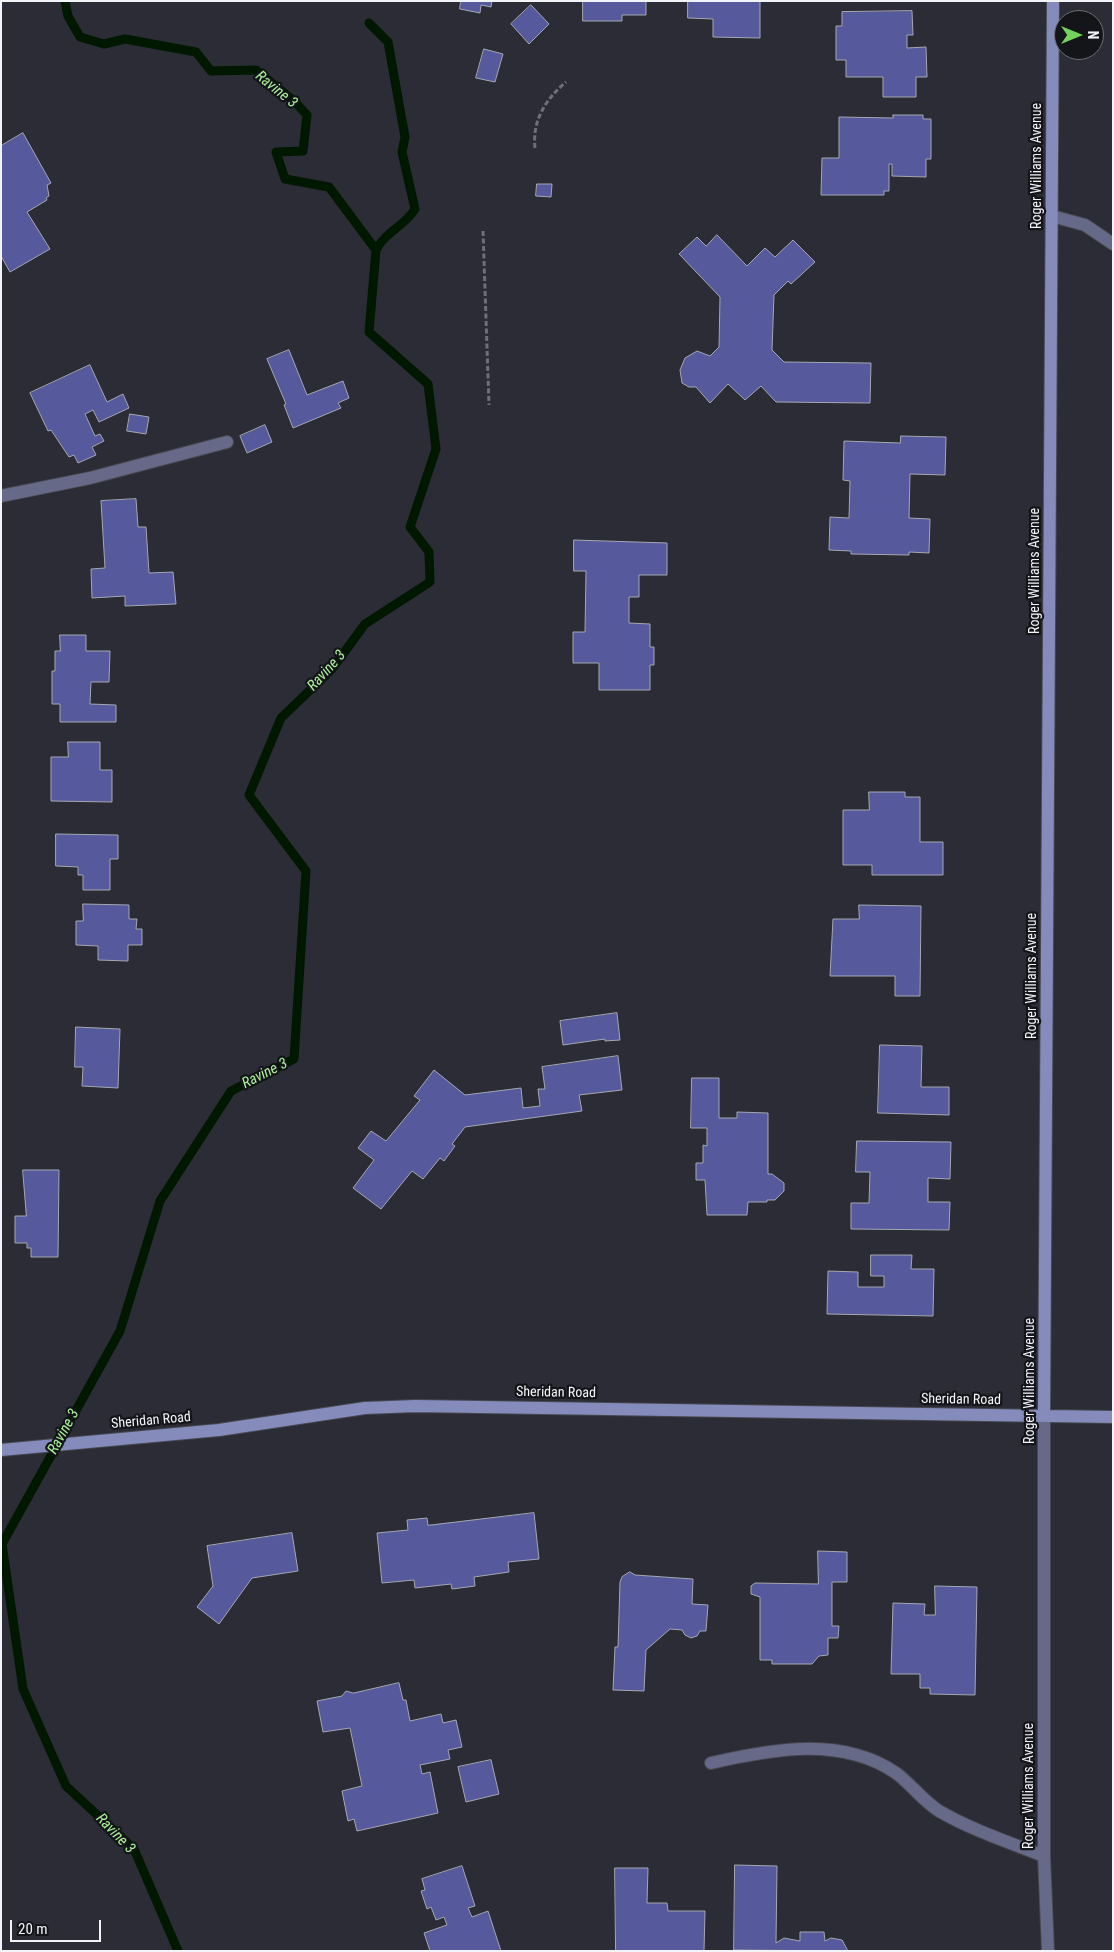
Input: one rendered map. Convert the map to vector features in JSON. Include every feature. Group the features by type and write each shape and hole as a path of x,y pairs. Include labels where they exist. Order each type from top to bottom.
{"street":[{"name":"Roger Williams Avenue","path":"1048,1950 1044,1856 1044,1416 1053,1"},
{"path":"1052,216 1085,225 1113,244"},
{"path":"1,496 90,478 227,442"},
{"name":"Sheridan Road","path":"1,1450 219,1430 364,1408 416,1406 1113,1417"},
{"path":"712,1763 756,1753 804,1748 829,1749 874,1760 896,1774 937,1810 973,1829 1044,1856"}],"path":[{"path":"535,148 534,136 546,101 566,82"},
{"path":"483,231 489,404"}],"building":[{"path":"461,1 492,1 491,7 481,5 480,13 460,9"},
{"path":"583,1 646,1 646,15 622,15 622,21 583,21"},
{"path":"688,1 760,1 760,38 713,37 713,19 688,18"},
{"path":"531,5 549,24 529,44 511,24"},
{"path":"912,11 913,35 907,35 907,48 926,47 927,77 916,77 916,97 883,97 883,77 846,77 846,60 836,60 836,26 842,26 842,12"},
{"path":"484,49 503,54 495,82 476,78"},
{"path":"893,115 923,115 923,119 931,119 931,159 926,159 926,177 892,176 892,164 889,164 889,191 884,191 884,195 821,195 822,158 839,158 839,117 893,118"},
{"path":"23,133 51,183 47,185 49,196 46,198 47,200 27,212 50,249 10,272 1,256 1,146"},
{"path":"537,184 552,184 551,197 536,196"},
{"path":"717,235 747,266 765,248 775,257 793,240 815,262 791,284 788,281 774,295 772,350 784,362 871,363 870,403 776,402 761,386 745,400 728,384 710,403 696,387 689,387 682,383 680,370 685,358 697,351 710,356 719,347 720,297 679,254 697,237 706,246"},
{"path":"289,350 307,395 343,381 349,398 338,403 341,408 293,428 284,405 286,404 267,359"},
{"path":"90,365 107,402 123,394 129,408 99,422 93,410 85,414 95,436 100,434 104,441 92,447 96,455 78,463 74,455 69,457 51,430 48,431 30,393"},
{"path":"130,414 149,417 146,434 127,431"},
{"path":"265,425 272,442 247,453 240,436"},
{"path":"901,436 946,437 945,475 910,474 909,518 930,519 929,553 909,552 909,555 851,554 851,551 829,550 830,517 849,518 850,481 843,480 844,441 900,443"},
{"path":"136,499 138,527 146,527 149,573 173,572 176,604 125,606 125,596 92,598 91,569 105,568 101,501"},
{"path":"574,540 667,543 667,575 639,575 639,597 629,597 629,623 650,624 650,647 654,647 654,665 650,665 650,690 599,690 599,663 573,663 573,632 585,632 586,571 574,571"},
{"path":"60,635 86,635 86,651 110,651 109,682 91,682 90,704 116,705 116,722 60,722 60,704 52,704 52,671 55,671 55,651 60,651"},
{"path":"68,742 100,742 100,770 112,770 112,802 51,801 51,757 68,757"},
{"path":"869,792 905,792 905,797 920,797 920,842 943,842 943,875 872,875 872,865 843,865 843,810 869,810"},
{"path":"56,834 118,835 118,859 110,859 110,890 83,890 83,875 78,875 78,867 56,866"},
{"path":"83,904 129,905 129,919 137,919 136,929 142,929 142,945 128,945 128,961 98,960 98,946 76,945 76,921 83,921"},
{"path":"859,905 921,906 920,996 895,996 895,976 830,976 833,919 859,919"},
{"path":"617,1013 620,1040 605,1041 605,1039 563,1045 560,1021"},
{"path":"76,1027 120,1029 118,1088 82,1086 83,1067 75,1067"},
{"path":"880,1045 922,1046 921,1087 949,1087 949,1115 878,1113"},
{"path":"618,1056 622,1090 579,1095 582,1111 465,1127 452,1144 455,1146 444,1161 440,1158 423,1179 412,1171 381,1209 353,1188 374,1160 358,1148 371,1131 386,1141 420,1100 414,1096 434,1070 465,1095 521,1088 523,1108 540,1106 538,1089 545,1089 542,1067"},
{"path":"692,1078 719,1078 719,1118 737,1118 737,1112 768,1113 768,1174 772,1174 784,1183 784,1191 775,1200 748,1202 747,1215 707,1215 705,1180 696,1180 696,1163 703,1163 703,1145 707,1146 707,1128 691,1128"},
{"path":"857,1141 951,1142 950,1179 928,1178 928,1202 950,1202 949,1230 851,1229 851,1203 869,1203 870,1172 856,1172"},
{"path":"23,1170 59,1170 58,1257 31,1257 31,1248 27,1248 27,1243 15,1243 15,1216 26,1216"},
{"path":"871,1255 912,1255 911,1269 934,1269 933,1316 827,1314 828,1271 858,1272 858,1287 884,1287 884,1276 871,1276"},
{"path":"534,1513 539,1559 508,1562 509,1572 474,1577 475,1586 452,1589 451,1584 415,1588 414,1580 382,1583 377,1533 408,1530 407,1520 427,1518 428,1525"},
{"path":"292,1533 298,1571 252,1578 219,1624 197,1607 213,1586 207,1546"},
{"path":"818,1551 847,1552 847,1582 832,1582 832,1626 839,1626 838,1638 828,1638 828,1655 819,1656 812,1664 772,1664 772,1660 760,1660 760,1597 751,1594 751,1586 755,1583 818,1584"},
{"path":"630,1572 635,1575 693,1579 692,1604 708,1605 706,1631 700,1631 697,1636 691,1638 685,1635 682,1630 670,1629 646,1650 644,1691 613,1690 615,1647 618,1647 620,1582 622,1577"},
{"path":"935,1586 977,1587 975,1695 930,1694 930,1688 920,1688 920,1674 891,1674 893,1603 925,1604 924,1615 935,1615"},
{"path":"399,1683 403,1700 406,1700 410,1721 441,1714 443,1723 456,1720 462,1747 448,1750 450,1759 420,1765 422,1774 430,1772 438,1813 357,1831 354,1819 348,1821 342,1791 362,1786 350,1728 323,1732 317,1701 342,1696 346,1691 353,1693"},
{"path":"491,1760 499,1794 466,1802 458,1767"},
{"path":"735,1865 777,1866 776,1943 784,1938 800,1941 800,1932 824,1932 825,1941 831,1938 842,1940 848,1951 734,1950"},
{"path":"462,1866 475,1906 468,1908 472,1917 488,1911 501,1951 430,1951 424,1933 447,1925 444,1917 436,1920 431,1907 427,1909 421,1891 425,1890 422,1879"},
{"path":"615,1868 648,1868 647,1903 667,1903 668,1911 705,1911 704,1951 616,1951"}],"waterway":[{"name":"Ravine 3","path":"65,1 68,16 80,37 104,44 125,39 196,52 211,71 256,70 295,102 307,115 303,151 276,152 285,179 329,187 376,250 369,332 428,384 436,449 410,527 429,552 430,582 365,624 332,669 281,718 249,795 306,871 294,1059 231,1091 160,1201 120,1331 2,1544 23,1689 66,1786 134,1849 178,1951"},
{"name":"Ravine 3","path":"369,23 388,42 405,137 402,152 415,209 406,220 384,238 376,250"}]}
